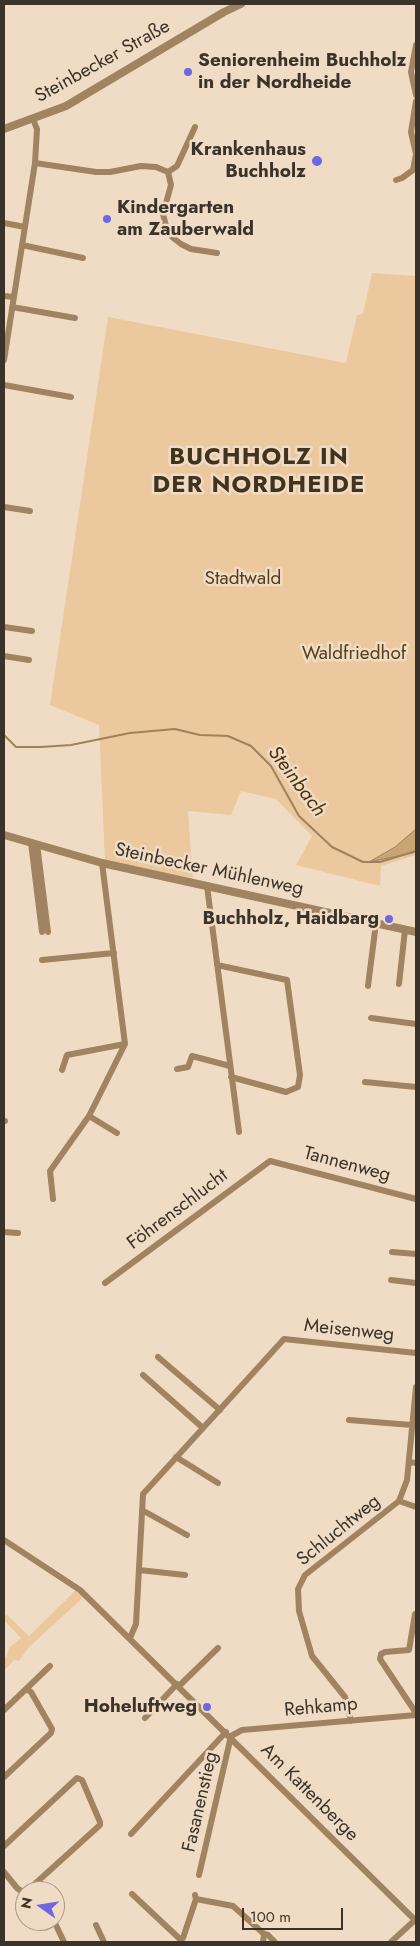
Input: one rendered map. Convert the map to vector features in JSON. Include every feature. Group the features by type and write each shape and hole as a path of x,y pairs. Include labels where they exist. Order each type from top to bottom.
{"street":[{"name":"Steinbecker Straße","path":"4,129 66,106 224,12 241,4"},
{"path":"416,45 411,72 416,95"},
{"path":"396,180 413,170 416,154 411,132 416,101"},
{"path":"4,360 35,163 37,129 33,119"},
{"path":"168,172 177,166 195,127"},
{"path":"35,163 96,172 110,172 141,166 168,172"},
{"path":"168,172 170,185 163,214 166,226 172,237 181,244 191,248 217,253"},
{"path":"4,223 25,227"},
{"path":"22,244 84,258"},
{"path":"4,296 14,297"},
{"path":"12,307 75,318"},
{"path":"4,385 71,397"},
{"path":"4,507 30,511"},
{"path":"4,627 32,631"},
{"path":"4,656 29,660"},
{"name":"Steinbecker Mühlenweg","path":"4,835 102,863 416,932"},
{"path":"34,843 45,932"},
{"path":"53,1199 50,1171 89,1116 125,1044 102,863"},
{"path":"207,886 239,1132"},
{"path":"368,986 376,923"},
{"path":"399,984 405,930"},
{"path":"42,960 114,953"},
{"path":"217,965 287,980 300,1075 298,1087 286,1092 231,1077"},
{"path":"371,1018 416,1024"},
{"path":"62,1070 67,1055 125,1044"},
{"path":"177,1069 188,1067 192,1056 230,1066"},
{"path":"365,1082 416,1087"},
{"path":"89,1116 117,1133"},
{"name":"Tannenweg","path":"270,1161 416,1199"},
{"name":"Föhrenschlucht","path":"105,1283 270,1161"},
{"path":"4,1232 18,1232"},
{"path":"392,1252 416,1254"},
{"path":"391,1280 416,1283"},
{"name":"Meisenweg","path":"130,1638 136,1624 142,1494 284,1339 416,1353"},
{"path":"158,1357 220,1410"},
{"path":"143,1375 202,1428"},
{"name":"Schluchtweg","path":"351,1721 345,1697 312,1656 299,1611 298,1589 305,1574 399,1501 407,1480 416,1387"},
{"path":"349,1420 412,1425"},
{"path":"176,1457 218,1483"},
{"path":"409,1462 416,1463"},
{"name":"Schluchtweg","path":"399,1501 416,1507"},
{"path":"142,1510 187,1535"},
{"name":"Am Kattenberge","path":"4,1540 80,1590 416,1921"},
{"path":"139,1570 185,1576"},
{"name":"Rehkamp","path":"228,1734 242,1730 416,1714 380,1659 381,1654 384,1652 409,1650 415,1614"},
{"path":"145,1718 218,1648"},
{"path":"4,1710 50,1666"},
{"path":"4,1776 51,1733 52,1729 31,1692 26,1689"},
{"path":"131,1834 228,1734"},
{"name":"Fasanenstieg","path":"200,1875 228,1734"},
{"path":"4,1846 77,1778 82,1780 100,1825 38,1881"},
{"path":"4,1872 15,1883"},
{"path":"132,1894 180,1941 195,1897 233,1906 274,1942"},
{"path":"391,1942 416,1921"},
{"path":"96,1926 104,1942"},
{"path":"263,1942 264,1934"}],"green space":[{"name":"Stadtwald","path":"372,273 416,276 416,855 381,866 380,886 296,865 312,836 276,799 241,791 231,815 188,811 193,883 102,863 105,860 99,725 50,705 108,317 346,363 357,315 363,314"},
{"path":"78,1588 86,1595 29,1647 19,1661 14,1660 4,1671 4,1659 9,1648 21,1638 4,1620 6,1614 29,1636"}],"shaded area":[{"path":"416,829 416,851 369,862 395,847"}],"waterway":[{"name":"Steinbach","path":"4,735 16,747 71,745 130,733 175,729 200,735 228,736 251,746 271,766 299,816 332,847 363,862 380,862 416,851"}],"place":[{"name":"Seniorenheim Buchholz in der Nordheide","path":"188,72"},
{"name":"Krankenhaus Buchholz","path":"317,161"},
{"name":"Kindergarten am Zauberwald","path":"107,219"},
{"name":"Buchholz, Haidbarg","path":"389,919"},
{"name":"Hoheluftweg","path":"207,1707"}],"district":[{"name":"BUCHHOLZ IN DER NORDHEIDE","path":"259,472"}],"park label":[{"name":"Waldfriedhof","path":"354,654"}]}
